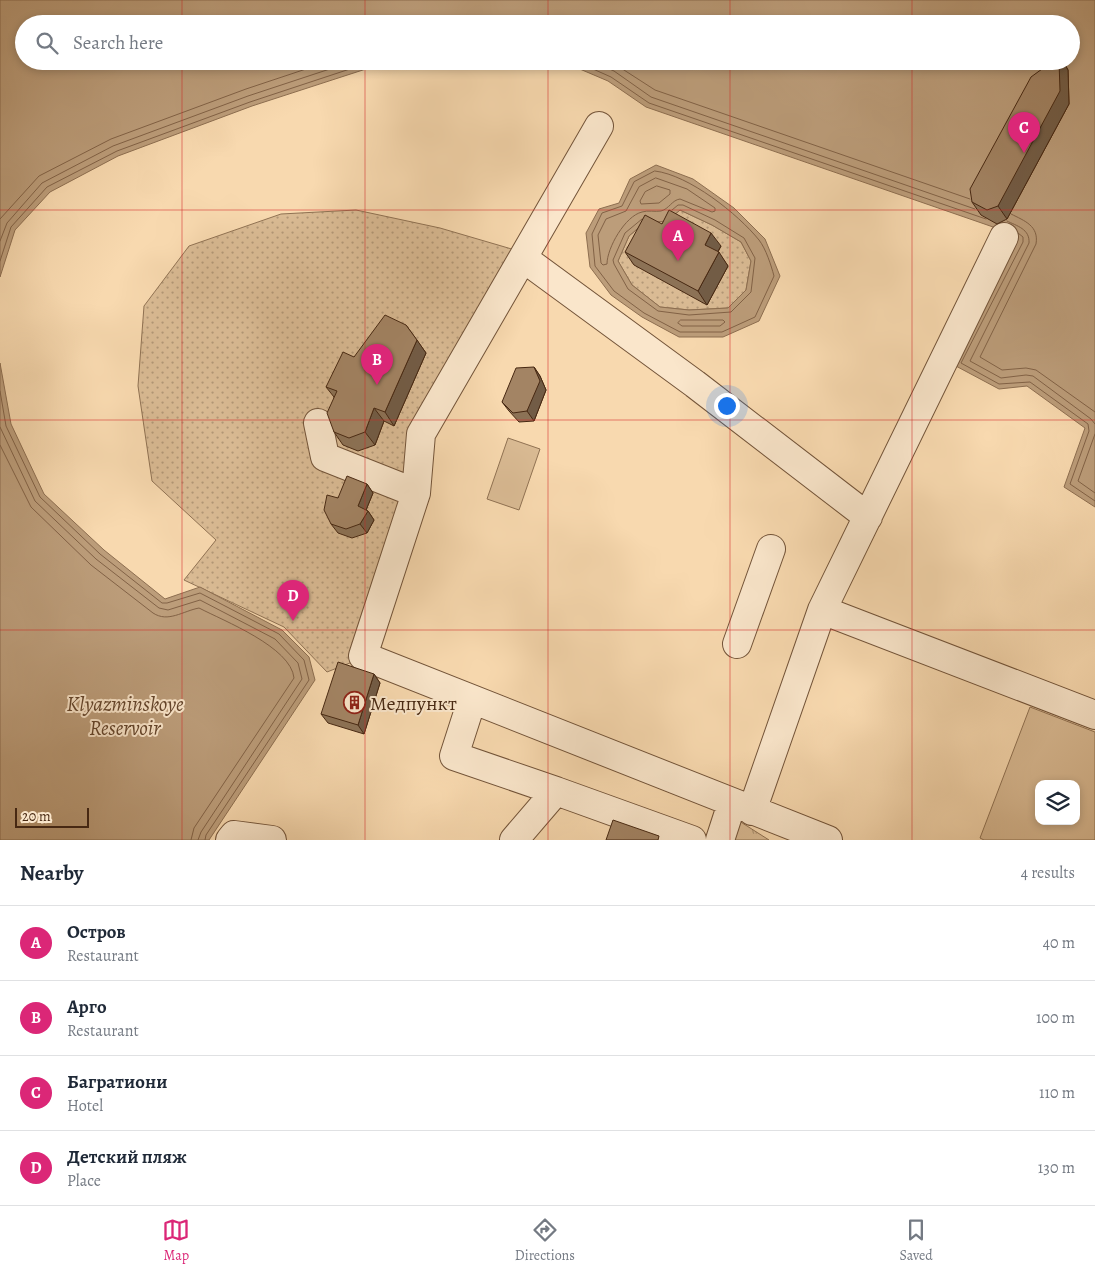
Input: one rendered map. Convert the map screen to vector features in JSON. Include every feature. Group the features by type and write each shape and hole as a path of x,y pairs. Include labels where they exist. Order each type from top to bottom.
{"lane":[{"path":"599,126 421,434 416,493 363,656 828,840"},
{"path":"720,840 742,807 822,610 1004,238"},
{"path":"523,258 695,384 868,517"},
{"path":"318,422 325,457 416,493"},
{"path":"737,644 771,549"},
{"path":"822,610 1095,716"},
{"path":"472,700 454,756 692,840"},
{"path":"514,840 556,791"},
{"path":"230,840 234,835 272,840"}],"green space":[{"path":"356,210 440,228 515,250 409,492 355,661 327,672 284,627 184,580 216,540 152,481 138,386 144,306 189,246 281,214"},
{"path":"680,210 712,225 741,242 751,261 746,290 728,308 689,310 660,307 632,285 618,261 629,236 644,223 667,221"},
{"path":"508,438 540,449 519,510 487,499"},
{"path":"1030,707 1095,732 1095,840 984,840 980,838"},
{"path":"736,819 769,840 729,840"}],"water":[{"path":"0,0 1095,0 1095,507 1064,487 1085,428 1027,386 999,389 954,365 1018,239 996,228 646,107 608,81 582,70 1080,70 1080,15 15,15 15,70 363,70 252,106 118,156 50,192 15,230 0,277"},
{"path":"656,165 693,179 734,208 765,239 780,276 759,321 723,337 679,337 642,317 611,295 590,267 586,233 599,209 619,203 630,179","holes":["680,210 712,225 741,242 751,261 746,290 728,308 689,310 660,307 632,285 618,261 629,236 644,223 667,221"]},
{"name":"Klyazminskoye Reservoir","path":"0,363 11,424 44,494 104,550 165,599 200,587 282,630 309,657 315,680 209,840 0,840"}],"building":[{"path":"1041,70 1059,70 1060,91 998,206 987,210 972,202 970,189 1031,77"},
{"path":"669,210 711,233 705,245 719,252 698,291 625,252 645,215 662,224"},
{"path":"385,315 406,325 417,340 385,412 374,408 365,432 349,438 334,432 327,413 337,391 326,387 343,352 354,357"},
{"path":"534,367 540,381 527,411 513,413 502,402 516,368"},
{"path":"347,476 367,484 358,506 368,511 360,524 346,529 331,524 324,510 327,495 338,498"},
{"name":"Медпункт","path":"338,662 374,674 358,725 321,714"},
{"path":"613,820 659,836 658,840 606,840"}],"place":[{"name":"Багратиони","path":"1024,153"},
{"name":"Остров","path":"678,261"},
{"name":"Арго","path":"377,385"},
{"name":"Детский пляж","path":"293,621"},
{"name":"Медпункт","path":"354,703"}]}
